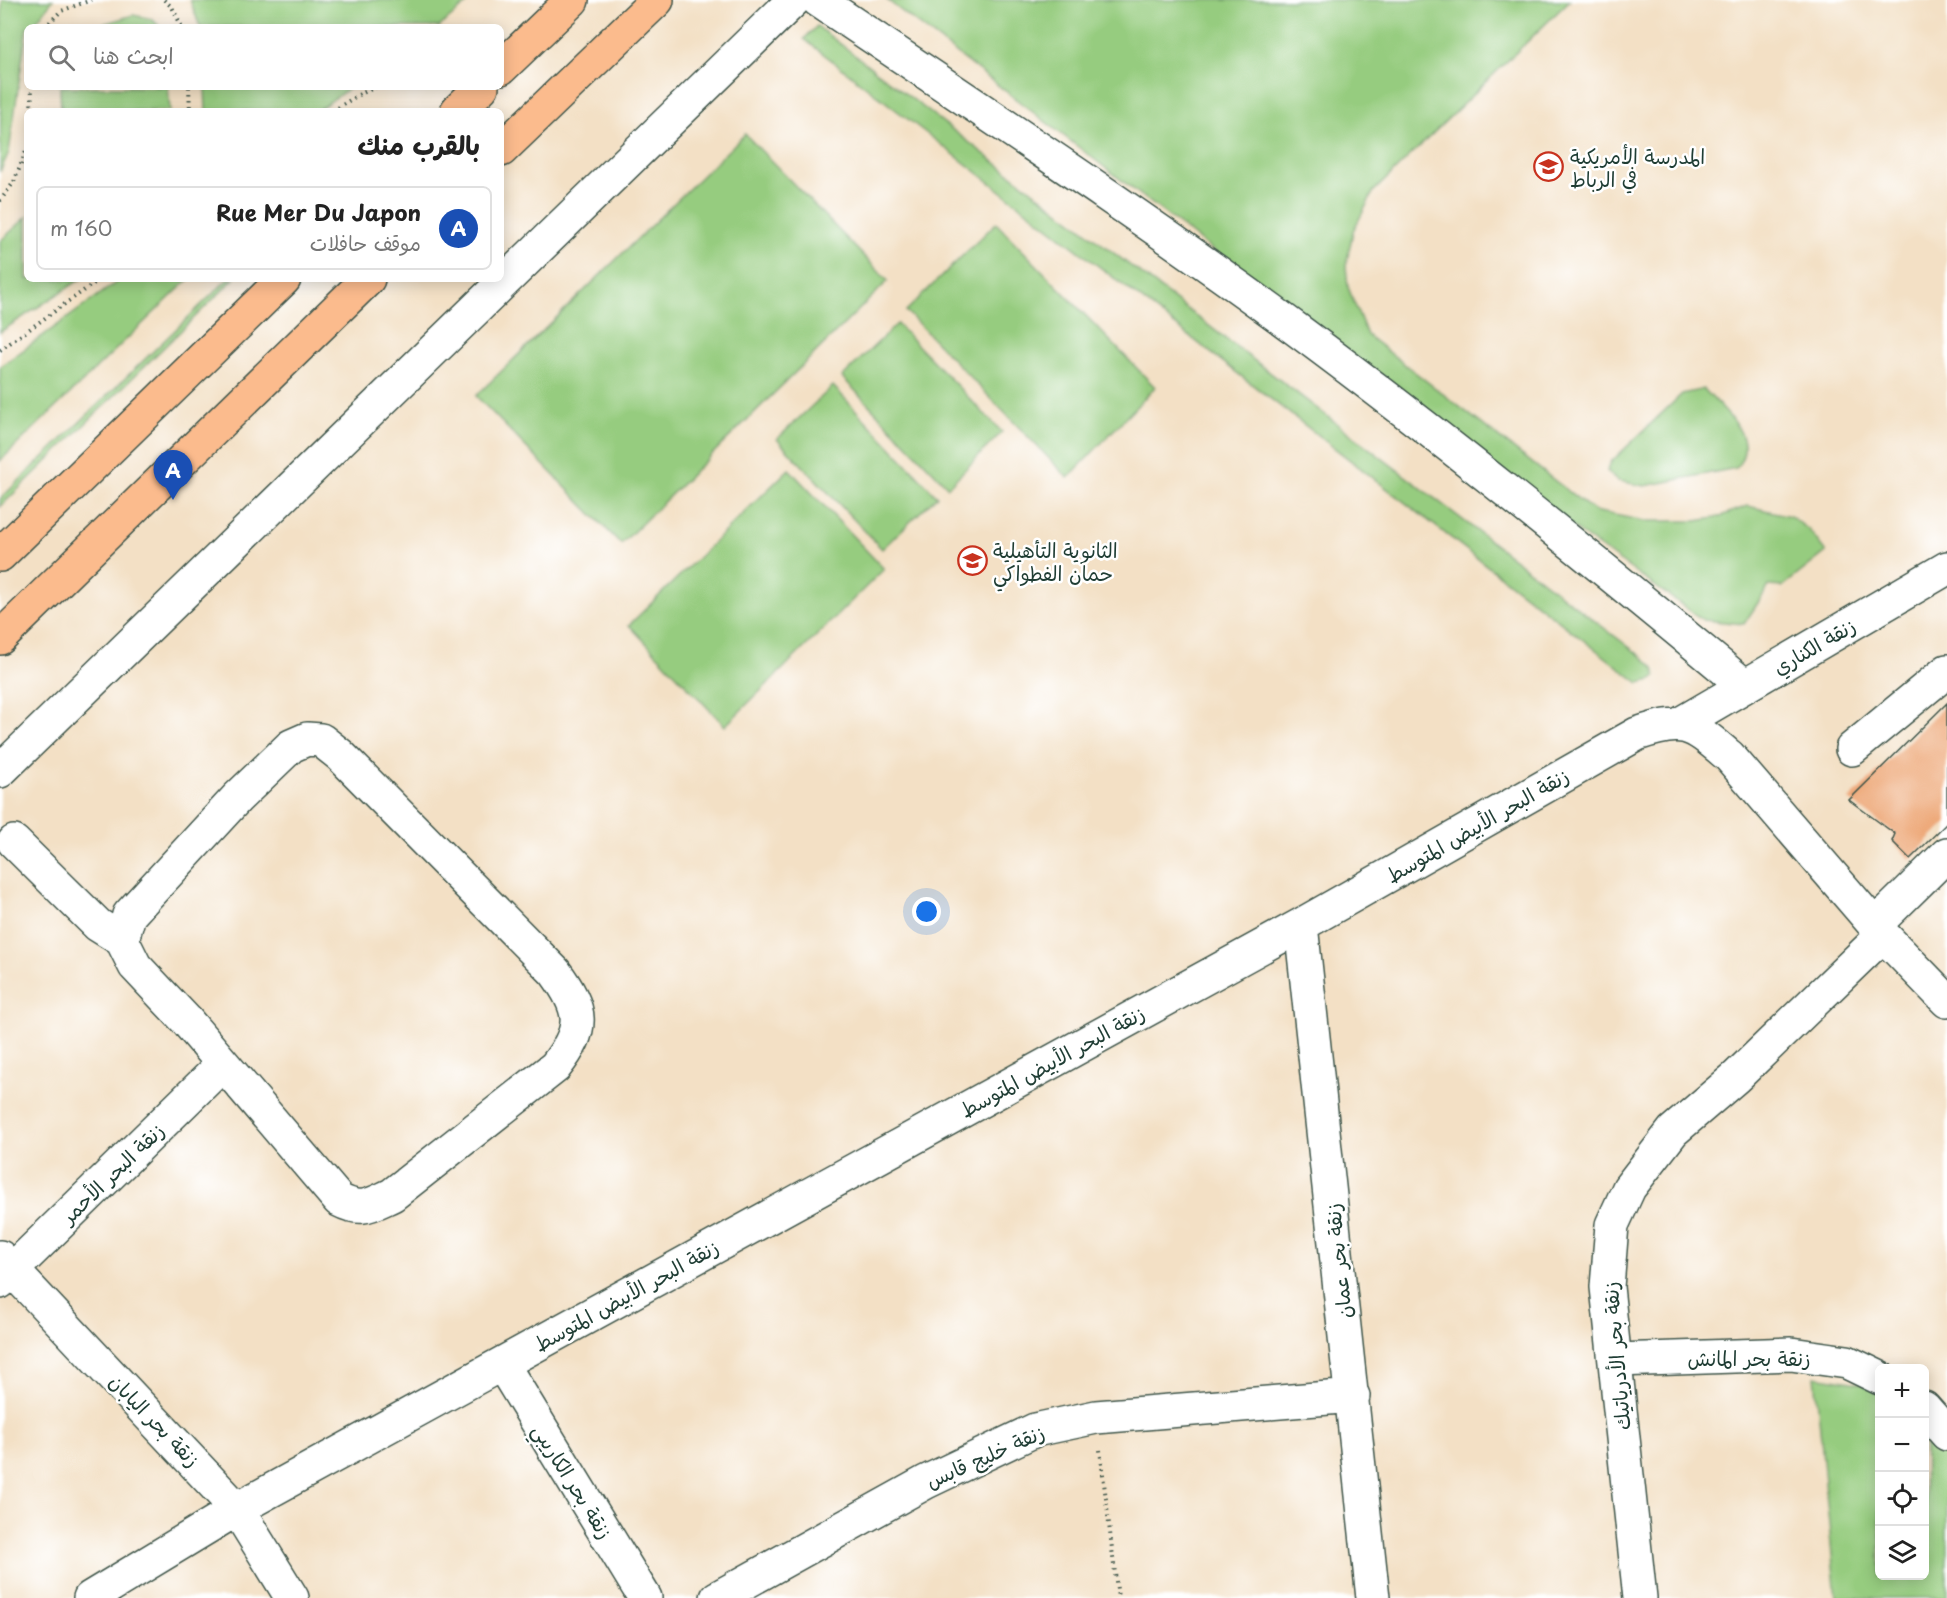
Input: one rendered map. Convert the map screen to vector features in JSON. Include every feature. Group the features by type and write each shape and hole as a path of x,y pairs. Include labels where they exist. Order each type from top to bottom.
{"main road":[{"path":"504,65 572,0"},
{"path":"504,147 657,0"},
{"path":"460,108 479,90"},
{"path":"0,555 281,282"},
{"path":"0,638 365,282"}],"street":[{"path":"504,282 794,0"},
{"path":"818,0 1139,216 1295,328 1457,451 1598,563 1745,686"},
{"path":"0,771 504,282"},
{"name":"زنقة الكناري","path":"1680,724 1947,568"},
{"path":"1852,749 1947,671"},
{"path":"1680,724 1700,732 1729,756 1879,930 1947,1001"},
{"name":"زنقة البحر الأبيض المتوسط","path":"90,1598 237,1509 1301,925 1637,734 1660,726 1680,724"},
{"path":"14,842 98,925 122,940 135,966 223,1064 339,1200 353,1208 368,1206 392,1194 555,1067 570,1048 578,1024 574,1001 555,972 340,755 321,740 308,739 291,746 237,798 129,915 122,940"},
{"name":"زنقة بحر الأدرياتيك","path":"1640,1598 1607,1287 1612,1225 1629,1188 1673,1131 1736,1077 1879,930 1947,854"},
{"name":"زنقة بحر عمان","path":"1301,925 1373,1598"},
{"name":"زنقة البحر الأحمر","path":"4,1269 223,1064"},
{"name":"زنقة بحر اليابان","path":"4,1269 237,1509 292,1598"},
{"name":"زنقة بحر المانش","path":"1616,1360 1791,1354 1847,1362 1875,1376"},
{"name":"زنقة بحر الكاريبي","path":"502,1364 645,1598"},
{"name":"زنقة خليج قابس","path":"717,1598 981,1453 1035,1430 1096,1417 1353,1396"},
{"path":"1929,1414 1947,1434"}],"path":[{"path":"48,24 61,11 91,0"},
{"path":"164,0 172,7 180,24"},
{"path":"31,108 32,90"},
{"path":"189,90 190,108"},
{"path":"337,108 368,90"},
{"path":"0,201 14,182 24,157"},
{"path":"0,350 96,282"},
{"path":"1096,1417 1118,1598"}],"green space":[{"path":"2,0 53,0 34,24 24,24 24,48 9,152 0,172"},
{"path":"190,0 471,0 443,24 199,24"},
{"path":"887,0 1570,0 1374,191 1353,231 1346,266 1348,287 1367,335 1594,511 1645,521 1696,521 1715,518 1748,506 1790,516 1809,530 1826,552 1782,587 1769,586 1744,624 1703,620 1587,538"},
{"path":"133,15 152,19 157,24 104,24"},
{"path":"817,26 1646,660 1654,668 1656,676 1652,680 1639,683 804,39"},
{"path":"60,90 168,90 170,108 61,108"},
{"path":"205,90 347,90 320,108 206,108"},
{"path":"745,134 888,281 621,544 476,396"},
{"path":"24,220 24,282 76,282 0,332 0,241"},
{"path":"996,223 1155,387 1068,478 906,311"},
{"path":"117,282 186,282 0,461 0,367"},
{"path":"225,282 231,282 0,507 0,499"},
{"path":"897,324 1002,432 948,487 842,377"},
{"path":"833,386 937,496 882,549 777,439"},
{"path":"1704,389 1730,416 1742,436 1743,457 1736,468 1645,486 1618,481 1607,471 1611,462 1682,394"},
{"path":"789,469 884,569 725,726 629,625"},
{"path":"1815,1376 1863,1384 1875,1391 1875,1580 1929,1580 1929,1431 1947,1454 1947,1598 1836,1598"}],"building":[{"path":"1947,703 1947,823 1910,859 1892,841 1895,834 1849,800"}],"place":[{"name":"المدرسة الأمريكية في الرباط","path":"1549,167"},
{"name":"Rue Mer Du Japon","path":"173,500"},
{"name":"الثانوية التأهيلية حمان الفطواكي","path":"972,561"}]}
